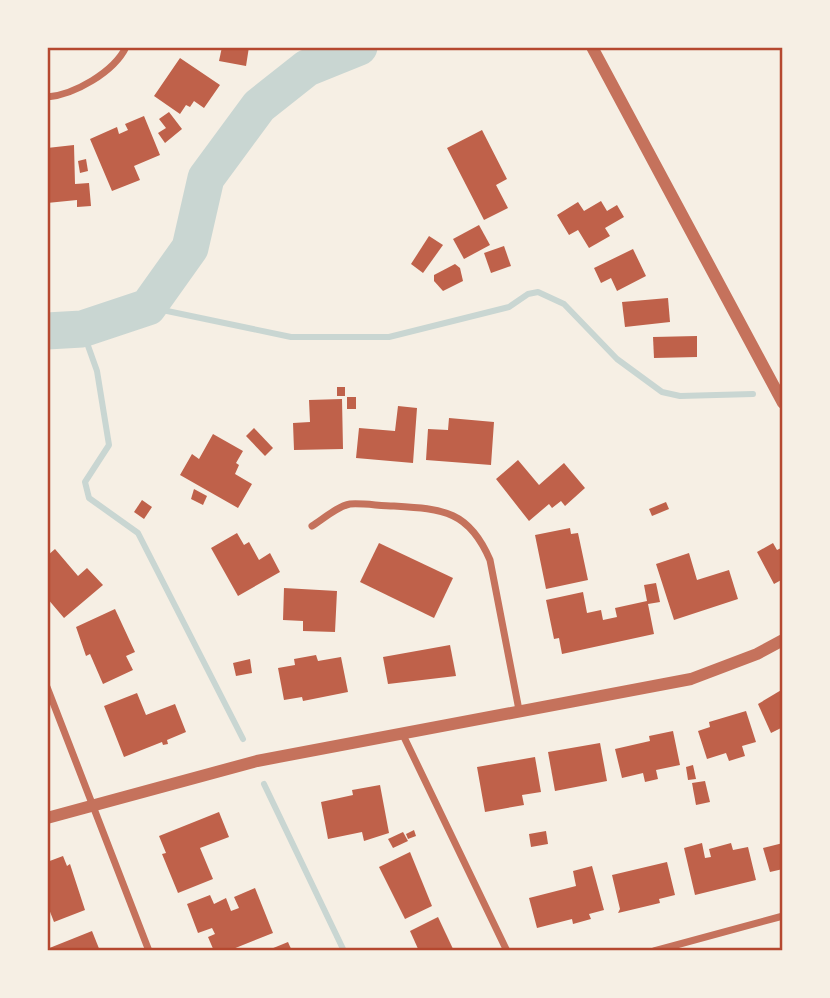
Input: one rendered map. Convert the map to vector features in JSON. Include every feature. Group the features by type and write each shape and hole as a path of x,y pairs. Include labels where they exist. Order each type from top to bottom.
{"street":[{"path":"47,97 62,96 93,79 121,57 126,47"},
{"path":"594,52 783,403"},
{"path":"312,526 348,504 425,508 448,512 466,523 481,540 491,560 519,710"},
{"path":"47,818 257,761 691,679 757,654 783,640"},
{"path":"47,687 149,951"},
{"path":"403,734 507,951"},
{"path":"654,951 783,916"}],"building":[{"path":"222,47 249,47 246,66 219,61"},
{"path":"180,58 220,85 204,108 194,101 190,107 186,105 180,114 154,96"},
{"path":"169,112 182,129 165,143 158,133 166,128 159,119"},
{"path":"144,116 160,155 134,166 140,180 112,191 90,139 117,127 119,134 128,130 125,124"},
{"path":"482,130 507,179 496,185 508,208 484,220 447,148"},
{"path":"74,145 75,184 89,183 91,206 77,207 77,200 47,203 47,148"},
{"path":"86,159 88,171 80,173 78,161"},
{"path":"601,201 607,211 617,205 624,217 605,228 610,236 589,248 578,230 569,235 557,215 578,202 584,211"},
{"path":"479,225 490,245 464,259 453,239"},
{"path":"429,236 443,245 423,273 411,264"},
{"path":"504,246 511,266 491,273 484,253"},
{"path":"633,249 646,276 617,291 611,278 601,283 594,268"},
{"path":"455,264 460,268 463,281 443,291 434,281 434,275"},
{"path":"668,298 670,322 625,327 622,302"},
{"path":"697,336 697,357 654,358 653,337"},
{"path":"337,387 345,387 345,396 337,396"},
{"path":"347,397 356,397 356,409 347,409"},
{"path":"342,399 343,449 294,450 293,423 310,422 309,400"},
{"path":"398,406 417,408 413,463 356,458 359,428 395,431"},
{"path":"449,418 494,422 491,465 426,460 428,429 448,430"},
{"path":"254,428 273,448 265,456 246,436"},
{"path":"213,434 243,451 236,463 239,465 235,474 252,484 238,508 180,475 192,454 199,459"},
{"path":"518,460 539,485 564,463 585,488 565,506 561,501 552,508 549,504 529,521 496,479"},
{"path":"194,489 207,496 203,505 191,499"},
{"path":"142,500 152,507 144,519 134,512"},
{"path":"666,502 669,509 652,516 649,509"},
{"path":"570,528 571,534 578,533 588,580 546,589 535,535"},
{"path":"237,533 244,545 249,542 259,560 270,553 280,572 238,596 211,548"},
{"path":"379,543 453,578 434,618 360,582"},
{"path":"773,543 777,550 783,547 783,579 774,584 757,552"},
{"path":"55,549 78,576 87,568 103,585 64,618 47,598 47,556"},
{"path":"689,553 697,580 729,570 738,599 674,620 656,564"},
{"path":"656,583 660,602 648,604 654,634 562,654 559,638 554,639 546,600 583,592 587,613 601,610 603,620 617,617 615,608 647,601 644,585"},
{"path":"284,588 337,591 335,632 303,631 303,621 283,620"},
{"path":"115,609 135,652 126,656 133,670 103,684 90,654 86,656 76,627"},
{"path":"450,645 456,676 388,684 383,657"},
{"path":"316,655 318,661 341,657 348,692 303,701 302,697 284,700 278,668 295,665 294,659"},
{"path":"250,659 252,673 236,676 233,663"},
{"path":"783,689 783,727 771,733 758,704"},
{"path":"137,693 146,715 175,704 186,732 167,740 168,744 163,745 162,742 124,757 104,706"},
{"path":"746,711 756,742 742,746 745,756 729,761 726,753 707,759 698,731 710,727 709,722"},
{"path":"673,731 680,765 656,770 658,779 645,782 643,773 622,778 615,749 650,741 649,736"},
{"path":"600,743 607,781 555,791 548,752"},
{"path":"535,757 541,792 522,795 524,805 485,812 477,767"},
{"path":"693,765 696,779 688,780 686,767"},
{"path":"705,781 710,802 696,805 692,783"},
{"path":"380,785 389,833 364,841 362,832 328,839 321,802 353,795 352,790"},
{"path":"219,812 229,837 200,848 213,879 178,893 162,854 166,853 159,836"},
{"path":"414,830 416,836 408,839 406,834"},
{"path":"546,831 548,844 531,847 529,834"},
{"path":"403,832 408,841 393,848 388,839"},
{"path":"702,843 705,858 711,857 709,849 731,843 733,850 748,847 756,880 695,895 684,848"},
{"path":"783,843 783,869 770,872 763,848"},
{"path":"410,852 432,906 405,919 379,867"},
{"path":"63,856 67,866 70,864 85,910 54,922 47,904 47,862"},
{"path":"667,862 675,895 659,899 660,903 618,913 620,909 612,875"},
{"path":"592,866 604,910 589,914 591,919 573,924 572,919 537,928 529,898 576,886 573,871"},
{"path":"255,888 273,933 228,951 214,951 208,937 215,934 212,928 198,933 187,904 210,895 214,904 226,898 231,911 239,908 234,897"},
{"path":"438,917 454,951 419,951 410,931"},
{"path":"92,931 100,951 47,951 47,949"},
{"path":"288,942 292,951 266,951"}],"waterway":[{"path":"47,331 82,329 148,307 190,248 206,178 259,106 307,68 359,47"},
{"path":"148,307 291,337 389,337 509,307 528,294 538,292 564,304 617,359 662,392 680,396 753,394"},
{"path":"82,329 97,371 109,445 85,482 89,498 138,533 243,739"},
{"path":"264,784 344,951"}]}
